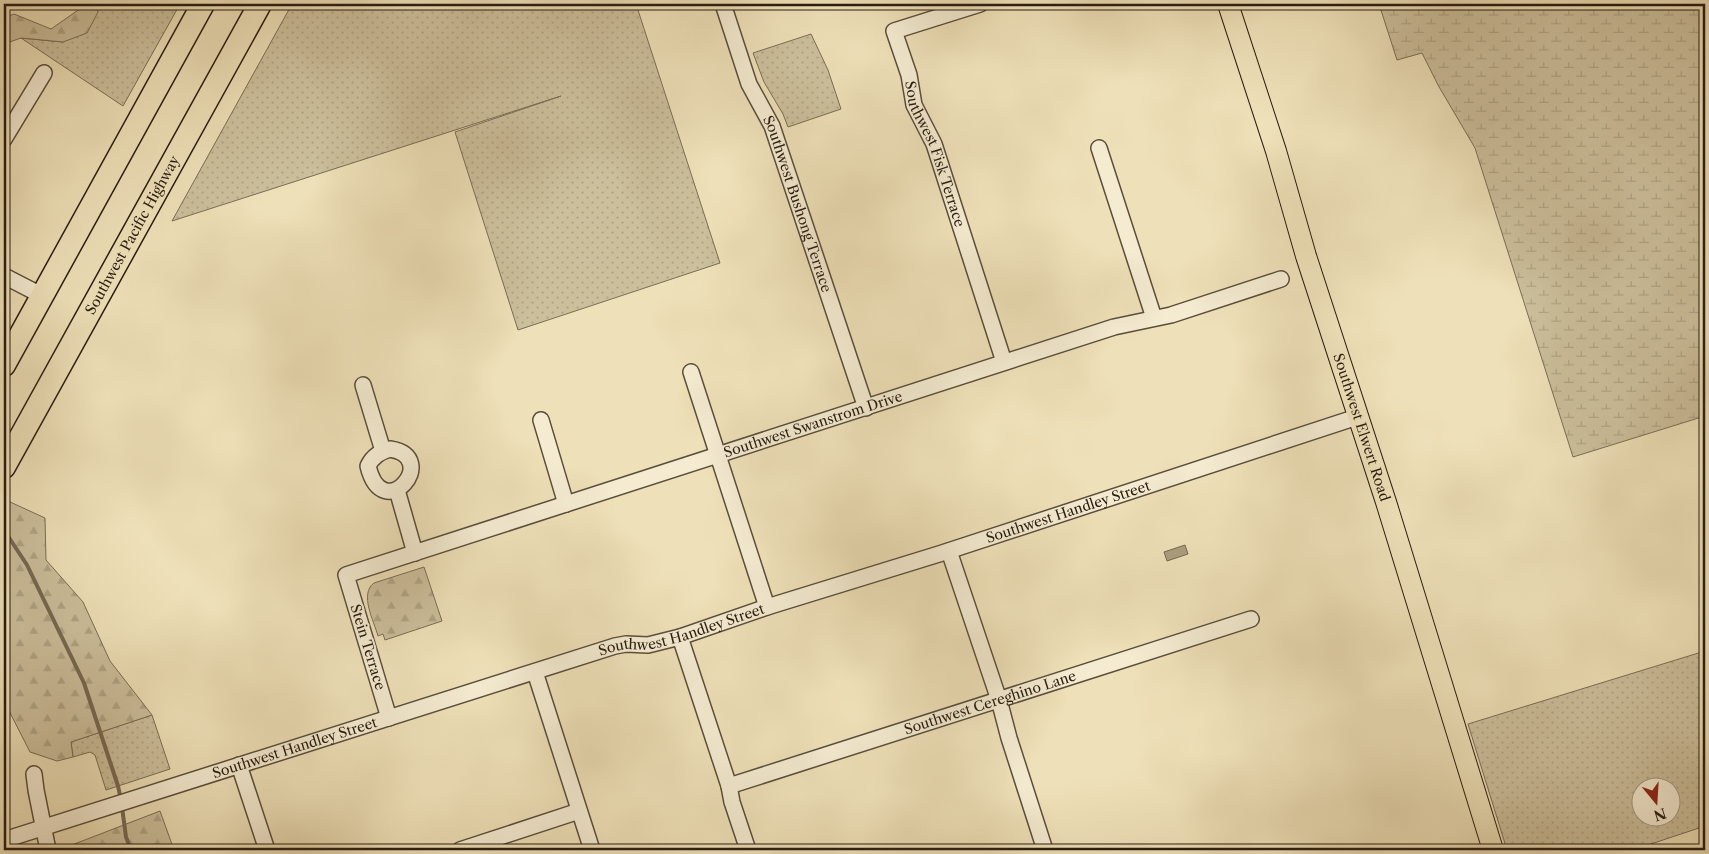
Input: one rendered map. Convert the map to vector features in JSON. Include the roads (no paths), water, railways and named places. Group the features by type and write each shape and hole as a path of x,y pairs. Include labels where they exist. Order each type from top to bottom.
{"highway":[{"path":"4,365 203,4"},
{"name":"Southwest Pacific Highway","path":"4,468 260,4"}],"main road":[{"name":"Southwest Elwert Road","path":"1228,4 1494,850"}],"street":[{"name":"Southwest Bushong Terrace","path":"723,4 749,84 772,126 866,408"},
{"name":"Southwest Fisk Terrace","path":"980,4 894,31 909,75 914,105 934,144 1004,362"},
{"path":"4,138 44,73"},
{"path":"1099,148 1154,318"},
{"path":"4,276 41,295"},
{"name":"Southwest Swanstrom Drive","path":"346,575 1114,327 1171,314 1281,279"},
{"path":"691,372 767,607"},
{"path":"363,385 383,451"},
{"name":"Southwest Handley Street","path":"4,840 615,646 626,644 648,645 680,637 767,607 949,551 1357,417"},
{"path":"541,420 566,504"},
{"path":"390,448 403,453 408,459 411,468 410,477 396,490 381,488 371,476 368,466 373,458 390,448"},
{"path":"396,490 415,553"},
{"path":"949,551 999,700 1009,738 1045,850"},
{"name":"Stein Terrace","path":"346,575 389,718"},
{"name":"Southwest Cereghino Lane","path":"729,786 1251,619"},
{"path":"680,637 748,850"},
{"path":"535,672 592,850"},
{"path":"239,765 267,850"},
{"path":"34,774 48,850"},
{"path":"460,850 579,811"}],"waterway":[{"path":"4,530 27,565 84,683 121,800"},
{"path":"122,807 126,837 131,850"}]}
